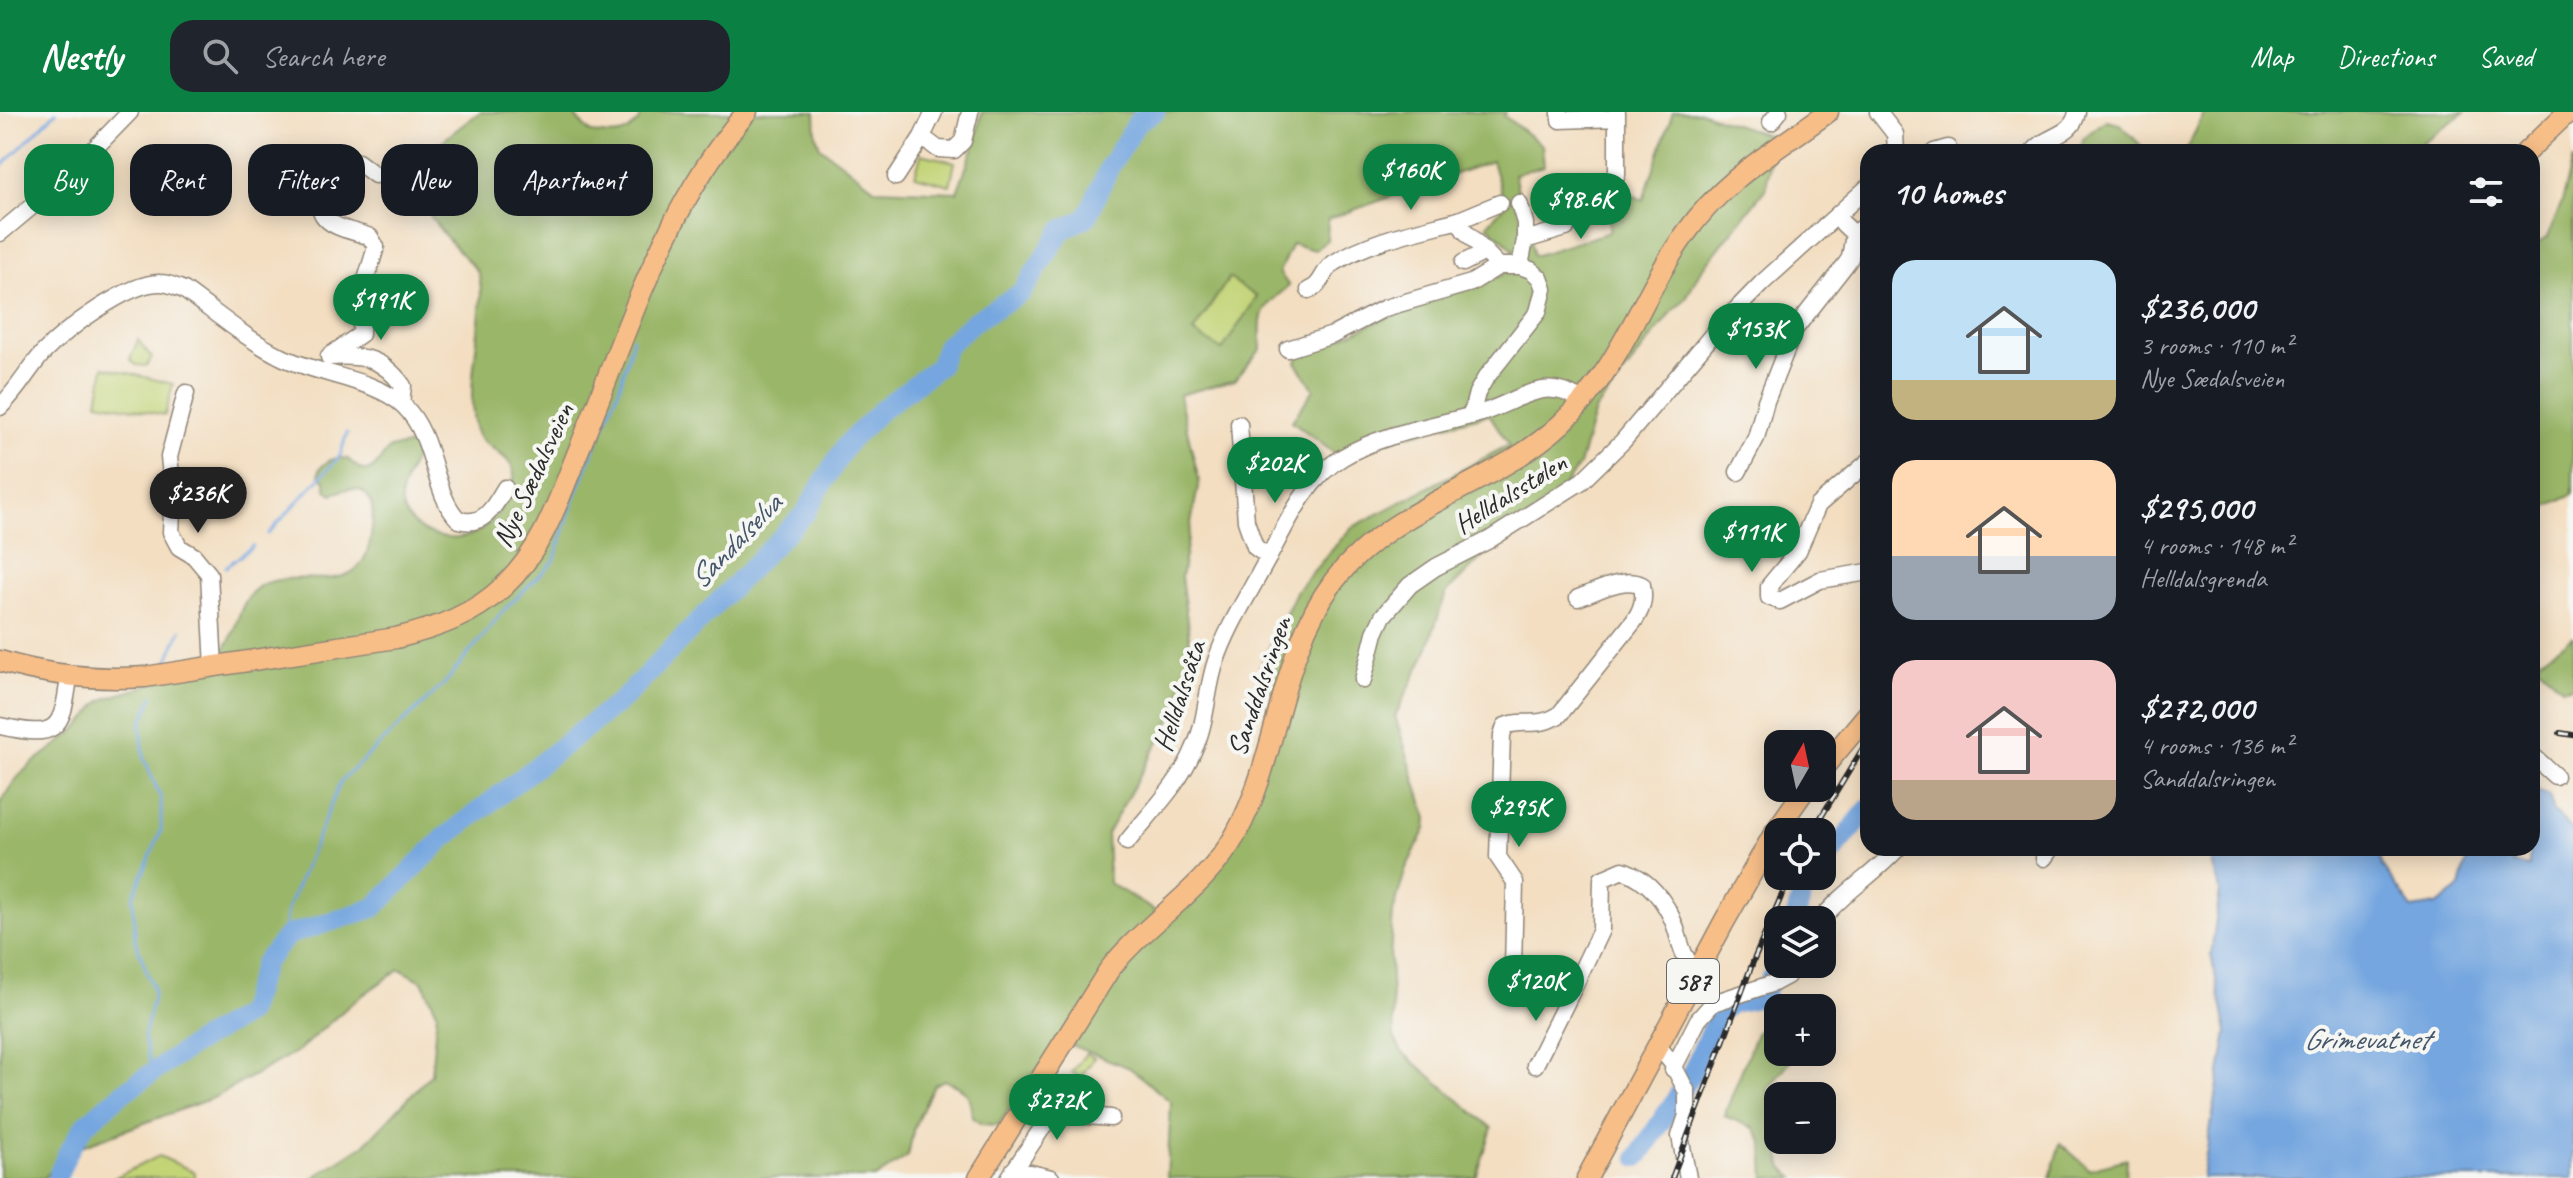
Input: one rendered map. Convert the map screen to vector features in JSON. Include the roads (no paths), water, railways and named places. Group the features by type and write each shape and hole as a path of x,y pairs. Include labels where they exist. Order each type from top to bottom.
{"main road":[{"name":"Nye Sædalsveien","path":"0,661 69,677 115,679 214,667 418,633 476,609 505,585 536,547 555,509 643,290 677,215 708,163 747,112"},
{"name":"Sanddalsringen","path":"979,1178 1109,970 1129,946 1210,871 1237,833 1249,806 1300,643 1314,612 1335,579 1390,528 1519,456 1550,433 1582,402 1618,354 1672,254 1698,217 1755,161 1828,112"},
{"path":"2534,144 2568,112"},
{"path":"1836,752 1860,724"},
{"name":"587","path":"1587,1178 1775,832 1796,802"}],"street":[{"path":"0,233 66,178 130,112"},
{"path":"896,177 934,112"},
{"path":"922,137 938,149 954,150 963,141 970,112"},
{"path":"1560,112 1560,120 1617,115 1617,175"},
{"path":"1878,112 1895,134 1896,144"},
{"path":"2042,144 2068,131 2075,123 2077,112"},
{"path":"312,367 361,334 362,293 376,247 370,237 350,231 325,217 320,206 322,198 335,171 343,165 358,162 375,175"},
{"path":"1525,240 1566,228 1571,214 1567,187"},
{"name":"Helldalsstølen","path":"1363,680 1375,633 1383,616 1403,592 1436,567 1489,540 1582,481 1623,441 1720,326 1762,283 1860,194"},
{"path":"1309,290 1319,284 1326,269 1359,251 1389,239 1459,220 1500,203"},
{"path":"1519,203 1525,223 1520,266"},
{"path":"1836,217 1860,229"},
{"path":"1459,220 1464,230 1499,266"},
{"path":"1738,472 1756,438 1766,401 1794,330 1846,264 1860,232"},
{"path":"1463,263 1485,252"},
{"path":"1288,349 1333,335 1385,308 1471,283 1499,266 1520,266 1531,270 1540,278 1544,289 1543,300 1538,312 1485,379 1477,393 1471,416"},
{"path":"0,407 45,352 73,328 133,289 158,283 184,290 282,358 372,389 401,403 414,417 424,436 434,458 447,504 459,520 475,522 482,518 490,512 505,488"},
{"path":"329,356 360,356 382,364 403,386 401,403"},
{"name":"Helldalssåta","path":"1127,842 1194,751 1202,727 1210,679 1224,638 1320,475 1341,458 1366,446 1471,416 1548,388 1568,392 1582,402"},
{"path":"186,393 169,457 173,494 171,532 179,547 194,556 209,574 214,667"},
{"path":"1239,424 1246,521 1255,547 1269,557"},
{"path":"1860,469 1818,505 1798,551 1767,592 1769,597 1780,601 1820,580 1860,573"},
{"path":"1569,997 1513,969 1515,882 1498,857 1502,735 1505,726 1547,722 1559,715 1634,621 1642,609 1644,596 1642,585 1634,581 1578,598"},
{"path":"0,726 30,733 45,732 53,727 63,714 69,677"},
{"path":"2540,762 2555,776"},
{"path":"1832,906 1862,884 1890,856"},
{"path":"1535,1065 1601,930 1602,879 1611,873 1623,870 1634,874 1654,890 1674,924 1686,962 1698,971"},
{"path":"1688,1178 1680,1143 1688,1107 1679,1079 1705,1009 1725,998 1768,986 1783,978"},
{"path":"1653,1054 1662,1069 1679,1079"},
{"path":"1051,1178 1012,1174 1052,1113 1111,1118"}],"water":[{"name":"Grimevatnet","path":"2540,792 2549,795 2554,812 2573,830 2573,1178 2202,1178 2227,1032 2211,955 2220,891 2210,856 2379,856 2382,866 2412,909 2437,905 2460,888 2468,856 2511,856 2513,864 2529,867 2529,856 2540,856"}],"waterway":[{"path":"0,168 56,112"},
{"name":"Sandalselva","path":"57,1178 85,1125 121,1094 196,1043 247,1014 264,963 288,935 374,908 443,839 623,699 805,513 846,445 881,410 939,366 946,346 973,322 1022,292 1062,230 1087,217 1110,166 1138,121 1155,112"},
{"path":"282,942 287,910 341,781 444,684 504,610 554,561 573,502 619,389 633,338"},
{"path":"268,534 340,456 347,433"},
{"path":"226,567 253,546"},
{"path":"166,664 181,630"},
{"path":"152,1073 144,1037 154,992 135,939 133,897 161,831 161,799 144,758 141,725 153,696"},
{"path":"1836,848 1860,819"},
{"path":"1799,906 1804,890"},
{"path":"1638,1157 1689,1079 1719,1012 1732,1003 1763,995 1771,978"}],"railway":[{"path":"2560,733 2573,735"},
{"path":"1821,818 1860,753"},
{"path":"1672,1178 1753,962 1784,890"}]}
